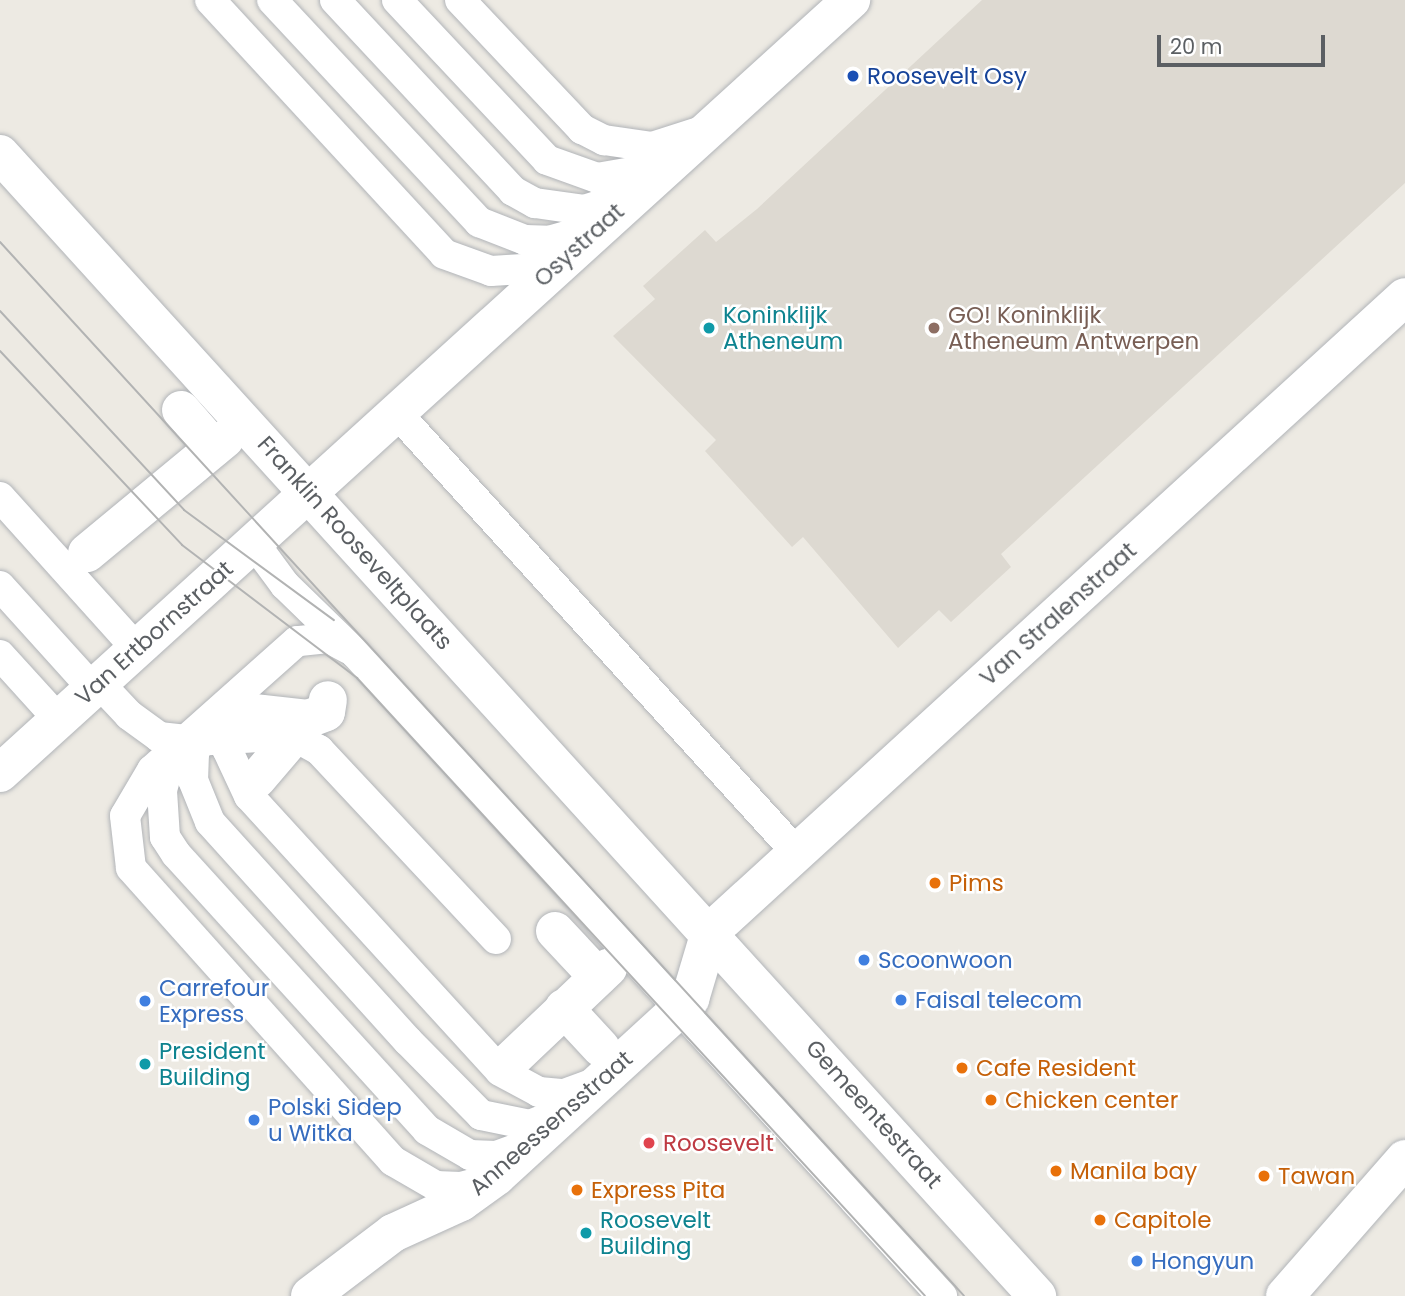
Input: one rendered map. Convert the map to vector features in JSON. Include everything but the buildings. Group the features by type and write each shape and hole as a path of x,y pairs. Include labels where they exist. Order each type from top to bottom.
{"street":[{"name":"Osystraat","path":"309,493 851,0"},
{"name":"Franklin Rooseveltplaats","path":"0,154 710,932"},
{"name":"Van Stralenstraat","path":"710,932 1405,297"},
{"path":"88,553 220,443 181,410"},
{"name":"Van Ertbornstraat","path":"0,773 309,493"},
{"path":"243,699 309,719 257,779"},
{"path":"511,1060 603,973 555,931"},
{"name":"Anneessensstraat","path":"310,1296 374,1245 480,1191 507,1167 575,1105 605,1060 679,1010 690,999 710,932"},
{"name":"Gemeentestraat","path":"710,932 1037,1296"},
{"path":"564,1008 605,1060"},
{"path":"1285,1296 1405,1159"}],"lane":[{"path":"209,0 444,254 466,265 515,272 551,263 582,243"},
{"path":"272,0 479,222 501,234 550,241 573,237 616,211"},
{"path":"335,0 513,191 535,203 584,210 608,206 651,180"},
{"path":"397,0 528,144 569,172 597,178 642,174 685,149"},
{"path":"460,0 563,113 604,140 627,146 676,143 719,118"},
{"path":"396,412 797,853"},
{"path":"0,497 137,649"},
{"path":"254,542 285,585 355,653 942,1296"},
{"path":"0,586 96,686 142,727 196,743 234,774 249,796 500,1071 539,1093 564,1094 605,1060"},
{"path":"355,653 328,638 309,638 284,650 243,699 196,743 135,791 125,816 124,842 142,885 412,1177 461,1187 507,1167"},
{"path":"0,655 58,720"},
{"path":"243,699 238,697 196,743 162,791 165,837 176,853 427,1130 470,1155 496,1156 520,1150 541,1136"},
{"path":"196,743 309,719 328,756 496,939"},
{"path":"196,743 193,780 210,822 465,1102 505,1124 530,1125 575,1105"}],"shaded area":[{"name":"GO! Koninklijk Atheneum Antwerpen","path":"982,0 1405,0 1405,183 1001,554 1011,567 951,622 939,610 898,648 803,537 792,547 705,451 716,440 613,336 655,299 643,286 705,230 716,242 757,209"}],"tram line":[{"path":"0,242 964,1296"},
{"path":"0,311 184,510 334,620"},
{"path":"0,351 182,545 357,678 925,1296"}],"place":[{"name":"Roosevelt Osy","path":"853,76"},
{"name":"Koninklijk Atheneum","path":"709,328"},
{"name":"GO! Koninklijk Atheneum Antwerpen","path":"934,328"},
{"name":"Pims","path":"935,883"},
{"name":"Scoonwoon","path":"864,960"},
{"name":"Faisal telecom","path":"901,1000"},
{"name":"Carrefour Express","path":"145,1001"},
{"name":"President Building","path":"145,1064"},
{"name":"Cafe Resident","path":"962,1068"},
{"name":"Chicken center","path":"991,1100"},
{"name":"Polski Sidep u Witka","path":"254,1120"},
{"name":"Roosevelt","path":"649,1143"},
{"name":"Manila bay","path":"1056,1171"},
{"name":"Tawan","path":"1264,1176"},
{"name":"Express Pita","path":"577,1190"},
{"name":"Capitole","path":"1100,1220"},
{"name":"Roosevelt Building","path":"586,1233"},
{"name":"Hongyun","path":"1137,1261"}]}
